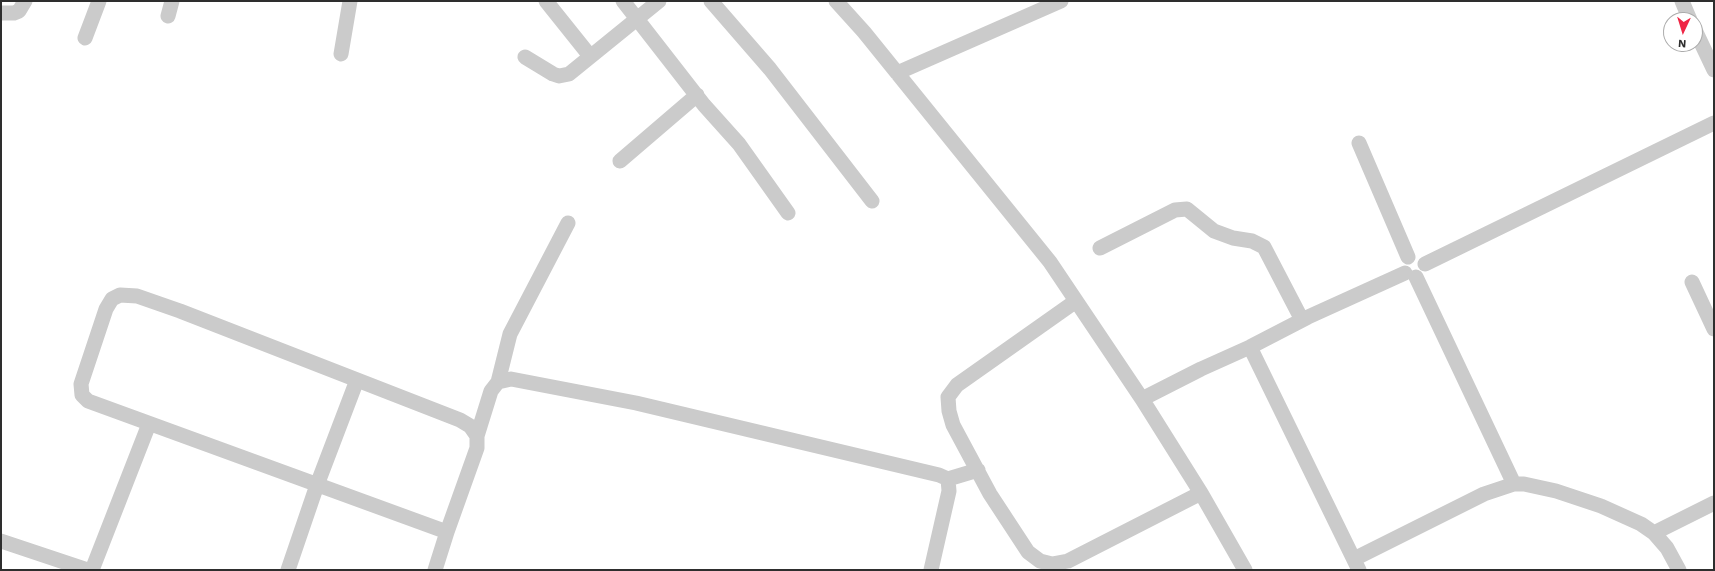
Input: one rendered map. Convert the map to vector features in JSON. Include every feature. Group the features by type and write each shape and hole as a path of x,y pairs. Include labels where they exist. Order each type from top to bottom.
{"street":[{"path":"1,13 14,13 19,11 25,1"},
{"path":"85,38 99,1"},
{"path":"168,16 172,1"},
{"path":"340,54 350,1"},
{"path":"546,1 590,56"},
{"path":"623,1 697,96 739,144 788,213"},
{"path":"525,57 559,76 569,74 660,1"},
{"path":"711,1 770,69 872,201"},
{"path":"836,1 1026,231 1076,301 1142,399 1201,494 1244,569"},
{"path":"897,73 1061,1"},
{"path":"1682,1 1687,12"},
{"path":"1703,47 1714,70"},
{"path":"620,161 697,96"},
{"path":"1425,264 1714,123"},
{"path":"1359,143 1408,257"},
{"path":"1100,248 1175,210 1187,209 1214,230 1233,238 1252,241 1264,247 1302,320"},
{"path":"435,570 447,532 478,448 477,436 491,391 498,382 510,334 568,223"},
{"path":"1142,399 1302,320 1410,275 1423,272 1425,264 1423,260 1416,255 1408,257 1403,264 1410,275 1514,484"},
{"path":"1692,282 1714,329"},
{"path":"447,532 98,406 88,401 82,395 81,384 84,371 106,309 112,299 120,295 137,296 180,311 460,420 470,426 477,436"},
{"path":"1076,301 957,385 948,397 949,412 953,425 990,494 1028,552 1040,561 1052,564 1068,561 1201,494"},
{"path":"1250,347 1356,564 1451,509 1484,494 1514,484 1537,486 1556,491 1622,515 1641,524 1654,533 1667,548 1679,570"},
{"path":"498,382 511,379 636,403 928,472 948,479 978,470"},
{"path":"288,570 317,485 357,380"},
{"path":"92,570 149,424"},
{"path":"931,570 949,491 948,479"},
{"path":"1654,533 1714,503"},
{"path":"1,541 88,570"}]}
